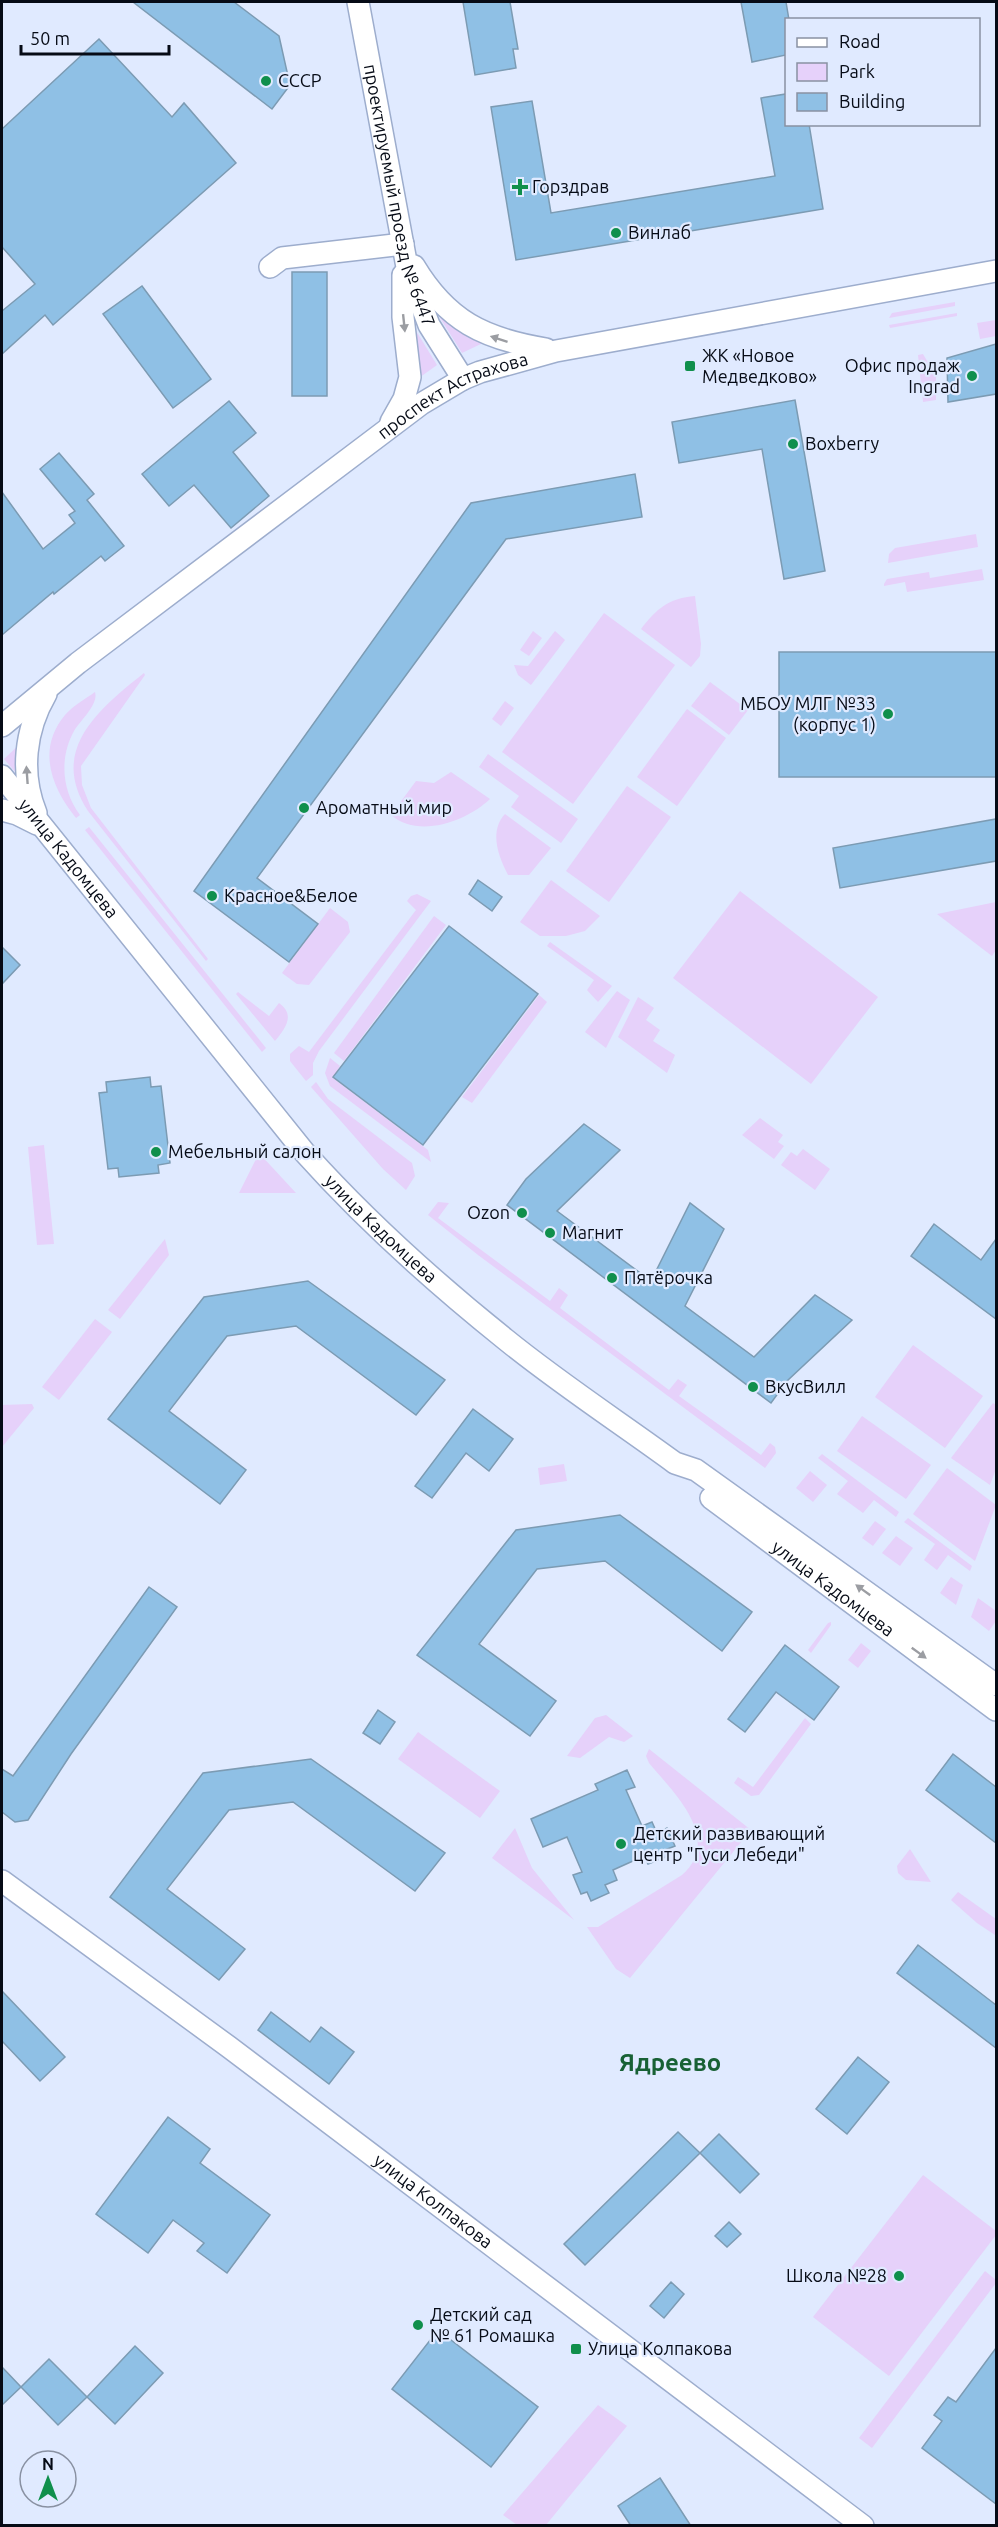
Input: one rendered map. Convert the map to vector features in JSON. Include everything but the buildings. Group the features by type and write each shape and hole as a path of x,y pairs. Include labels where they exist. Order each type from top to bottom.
{"street":[{"name":"проектируемый проезд № 6447","path":"358,2 409,275 421,310 463,379"},
{"path":"270,267 282,258 403,244"},
{"path":"403,244 424,282 436,298 460,320 499,339 556,351"},
{"path":"381,434 398,412 409,384 403,309 403,244"},
{"name":"проспект Астрахова","path":"2,726 52,685 381,434 421,404 463,379 501,365 556,351 996,271"},
{"path":"45,830 31,801 27,752 34,717 52,685"},
{"name":"улица Кадомцева","path":"2,776 300,1147 333,1185 421,1269 507,1341 675,1462 696,1470 996,1685"},
{"path":"2,810 33,821 45,830"},
{"name":"улица Кадомцева","path":"675,1462 687,1480 996,1710"},
{"name":"улица Колпакова","path":"2,1881 238,2054 863,2526"}],"green space":[{"path":"955,302 955,306 889,318 892,313"},
{"path":"437,313 453,327 483,343 462,353"},
{"path":"957,313 957,316 890,328 889,325"},
{"path":"996,320 996,336 980,339 977,323"},
{"path":"410,321 437,365 416,380"},
{"path":"923,354 936,376 936,400 923,402 918,355"},
{"path":"976,534 978,547 888,563 889,554 895,548"},
{"path":"982,569 984,580 907,592 905,582 884,586 887,579 929,572 930,578"},
{"path":"695,596 701,644 700,656 691,667 641,629 652,616 670,602"},
{"path":"604,613 675,665 573,804 502,752"},
{"path":"533,631 542,638 529,656 520,650"},
{"path":"555,631 565,640 531,685 518,675 514,665 528,666"},
{"path":"144,673 145,675 81,766 82,785 91,808 208,959 206,961 88,811 77,789 74,769 76,750 84,733 111,701"},
{"path":"710,682 748,710 729,735 691,706"},
{"path":"95,692 94,702 74,731 66,752 66,785 69,796 80,815 76,818 54,781 49,755 56,728 65,715"},
{"path":"505,701 514,708 501,726 492,719"},
{"path":"687,709 726,738 677,806 637,777"},
{"path":"22,742 25,783 4,759"},
{"path":"488,754 578,819 561,843 511,807 519,796 479,767"},
{"path":"451,772 490,799 469,814 442,824 415,826 391,815 416,781 434,783"},
{"path":"627,786 671,817 609,902 566,871"},
{"path":"505,814 551,848 529,875 508,875 501,860 496,836 497,828"},
{"path":"89,827 266,1048 262,1052 85,830"},
{"path":"551,880 600,916 585,931 566,936 540,936 520,922"},
{"path":"740,891 878,997 811,1084 673,978"},
{"path":"417,894 431,901 319,1051 313,1063 313,1075 306,1081 290,1061 290,1054 299,1046 309,1052 416,910 407,901 411,896"},
{"path":"996,902 996,950 992,956 937,914"},
{"path":"330,908 348,922 350,932 309,985 297,984 282,973"},
{"path":"434,916 446,925 344,1061 334,1053"},
{"path":"550,942 612,986 598,1002 587,990 594,980 547,946"},
{"path":"617,991 630,1000 606,1048 585,1032"},
{"path":"238,992 269,1016 279,1003 284,1008 287,1012 287,1022 275,1041 236,994"},
{"path":"539,995 547,1002 472,1103 462,1097"},
{"path":"638,997 654,1008 646,1020 660,1030 653,1041 675,1055 667,1073 618,1037"},
{"path":"330,1058 340,1066 333,1078 428,1150 431,1162 330,1086 325,1073"},
{"path":"316,1082 328,1099 412,1163 415,1176 406,1190 383,1169 311,1087"},
{"path":"760,1118 783,1135 778,1142 784,1146 774,1159 742,1135"},
{"path":"44,1145 54,1244 37,1245 28,1147"},
{"path":"803,1149 830,1169 815,1190 781,1165 791,1152 797,1156"},
{"path":"259,1153 296,1193 239,1193"},
{"path":"438,1202 449,1203 438,1218 550,1301 559,1288 568,1295 560,1308 669,1390 678,1379 687,1385 679,1396 761,1455 770,1443 775,1447 776,1453 765,1468 478,1255 428,1215"},
{"path":"165,1239 169,1255 120,1319 108,1310"},
{"path":"95,1319 112,1332 59,1400 42,1387"},
{"path":"913,1345 983,1396 945,1448 875,1397"},
{"path":"993,1403 996,1405 996,1469 990,1485 951,1458"},
{"path":"32,1404 34,1408 2,1447 2,1405"},
{"path":"862,1416 931,1465 906,1499 837,1451"},
{"path":"822,1454 899,1512 896,1517 874,1500 863,1513 837,1494 848,1481 818,1458"},
{"path":"564,1464 567,1481 540,1485 538,1468"},
{"path":"947,1468 996,1505 975,1561 913,1514"},
{"path":"810,1471 827,1485 813,1502 796,1488"},
{"path":"908,1518 972,1566 970,1571 948,1555 937,1570 924,1560 935,1544 904,1522"},
{"path":"875,1521 886,1529 873,1546 862,1538"},
{"path":"896,1536 913,1548 900,1566 882,1553"},
{"path":"951,1577 963,1585 956,1605 940,1593"},
{"path":"978,1598 996,1611 996,1621 989,1631 971,1617"},
{"path":"831,1622 831,1625 811,1653 808,1650"},
{"path":"861,1643 871,1651 858,1668 848,1660"},
{"path":"606,1715 633,1736 624,1742 609,1737 580,1758 567,1756 595,1718"},
{"path":"805,1718 811,1724 759,1795 751,1796 734,1783 738,1777 753,1787"},
{"path":"418,1732 500,1791 480,1818 398,1759"},
{"path":"649,1749 751,1830 630,1978 616,1969 587,1927 598,1927 682,1875 693,1861 698,1847 696,1832 690,1817 681,1802 649,1763 646,1756"},
{"path":"515,1828 532,1868 574,1920 492,1858"},
{"path":"910,1849 931,1882 906,1880 898,1873 897,1866"},
{"path":"958,1892 996,1919 995,1935 977,1923 951,1900"},
{"path":"923,2175 996,2231 996,2235 889,2376 813,2317"},
{"path":"985,2271 996,2280 996,2283 872,2448 859,2438"},
{"path":"598,2405 627,2426 546,2525 517,2525 503,2515"}],"place":[{"name":"СССР","path":"266,81"},
{"name":"Горздрав","path":"520,187"},
{"name":"Винлаб","path":"616,233"},
{"name":"ЖК «Новое Медведково»","path":"690,366"},
{"name":"Офис продаж Ingrad","path":"972,376"},
{"name":"Boxberry","path":"793,444"},
{"name":"МБОУ МЛГ №33 (корпус 1)","path":"888,714"},
{"name":"Ароматный мир","path":"304,808"},
{"name":"Красное&Белое","path":"212,896"},
{"name":"Мебельный салон","path":"156,1152"},
{"name":"Ozon","path":"522,1213"},
{"name":"Магнит","path":"550,1233"},
{"name":"Пятёрочка","path":"612,1278"},
{"name":"ВкусВилл","path":"753,1387"},
{"name":"Детский развивающий центр \"Гуси Лебеди\"","path":"621,1844"},
{"name":"Школа №28","path":"899,2276"},
{"name":"Детский сад № 61 Ромашка","path":"418,2325"},
{"name":"Улица Колпакова","path":"576,2349"}],"district":[{"name":"Ядреево","path":"670,2063"}]}
